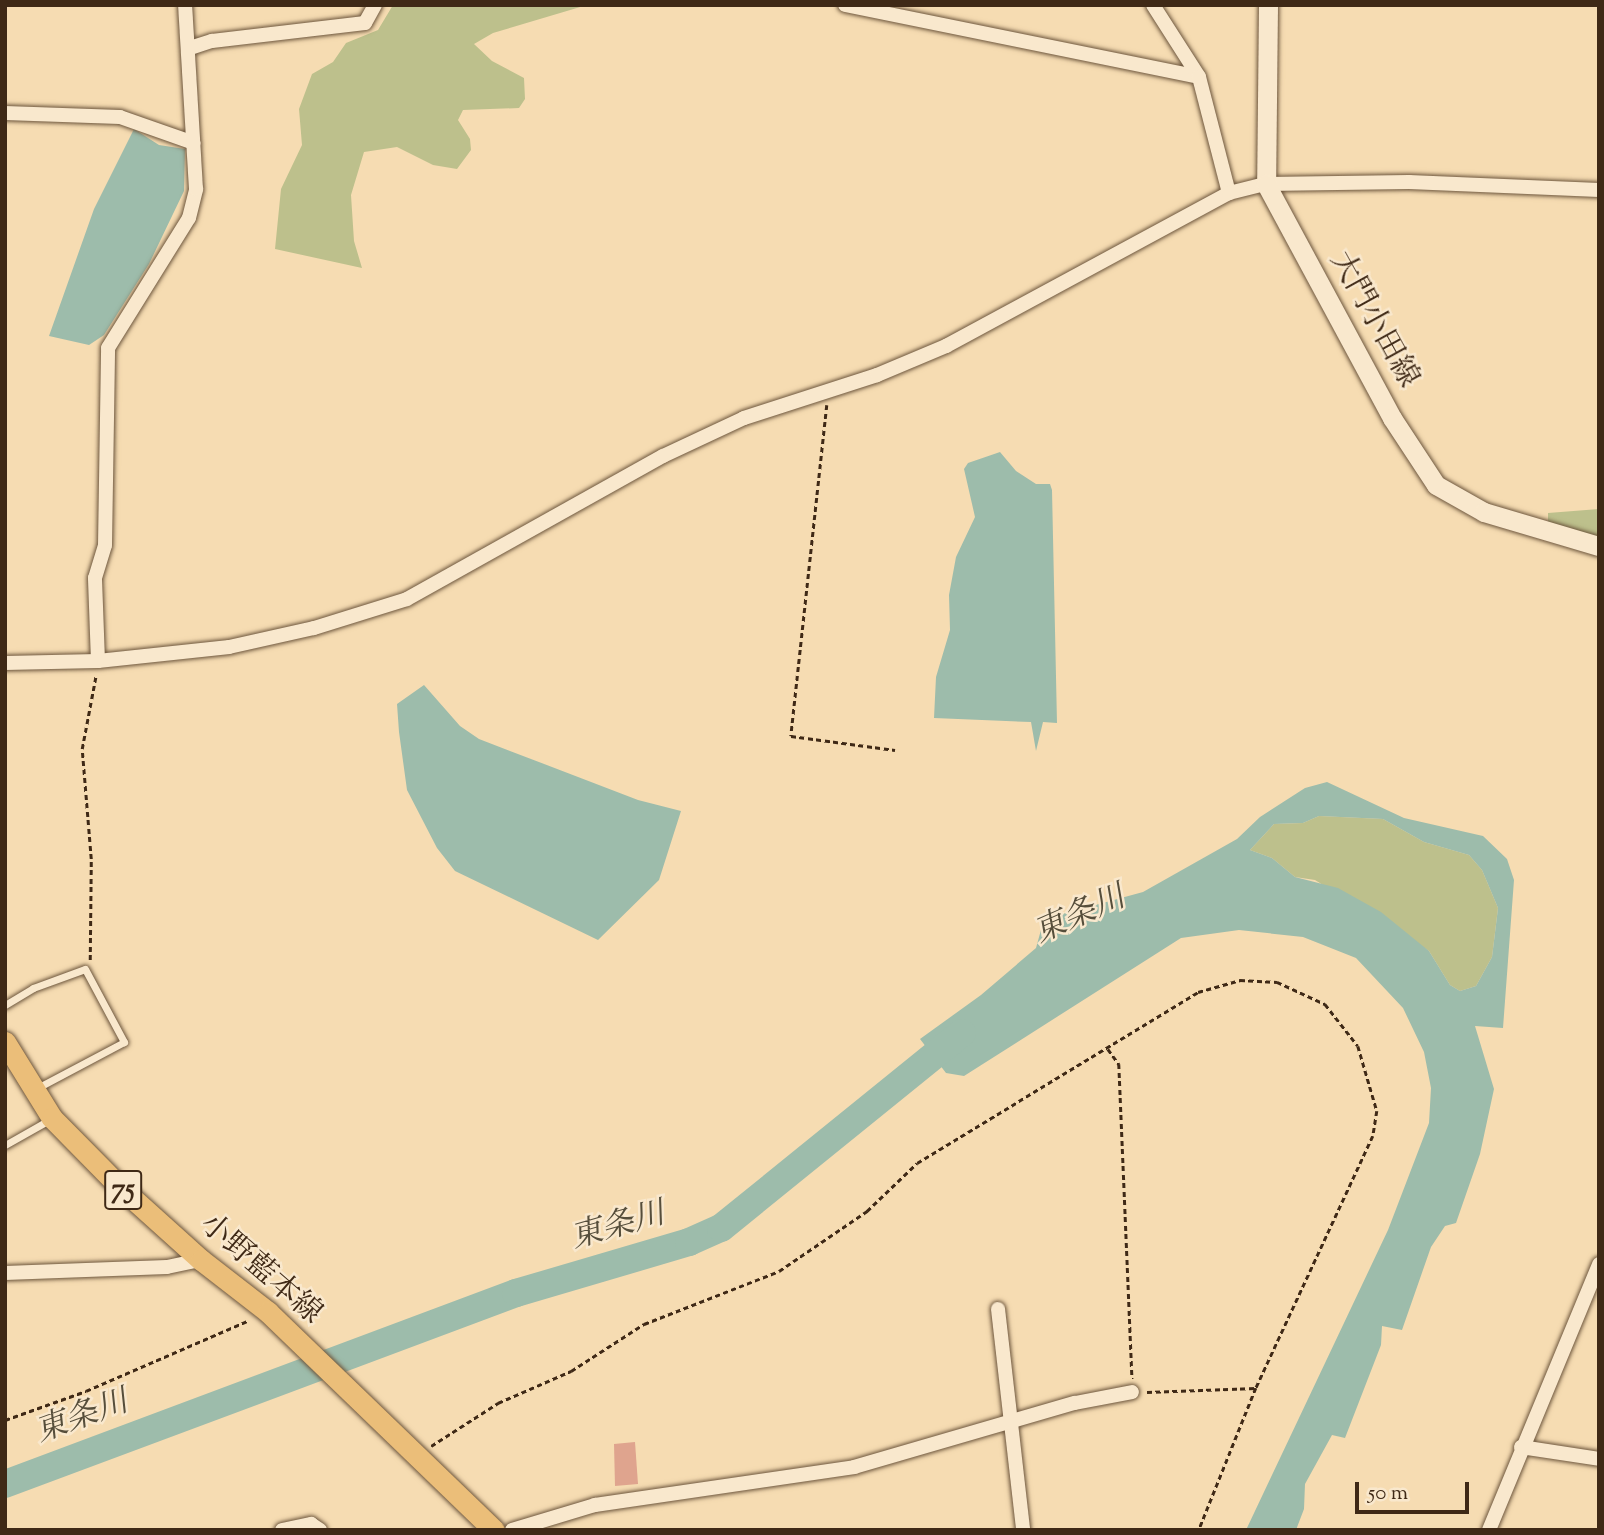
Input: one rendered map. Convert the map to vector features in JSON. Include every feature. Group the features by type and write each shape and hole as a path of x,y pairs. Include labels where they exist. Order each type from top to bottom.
{"main road":[{"name":"大門小田線","path":"1268,5 1266,184 1392,418 1436,485 1484,512 1599,547"},
{"name":"小野藍本線","path":"5,1042 52,1118 201,1260 268,1312 494,1530"}],"street":[{"path":"97,661 94,578 104,545 108,348 189,218 197,189 190,48 185,5"},
{"path":"190,48 212,41 365,23 374,5"},
{"path":"845,5 1199,77"},
{"path":"1153,5 1199,77 1229,193"},
{"path":"5,113 120,117 194,143"},
{"path":"5,663 97,661 229,647 314,628 407,599 663,456 744,418 946,346 1229,193 1266,184 1409,182 1599,190"},
{"path":"5,1272 167,1267 201,1260"},
{"path":"1489,1530 1521,1447 1599,1264"},
{"path":"998,1309 1023,1530"},
{"path":"512,1530 595,1505 854,1467 1013,1424 1075,1403 1132,1392"},
{"path":"1521,1447 1599,1458"},
{"path":"282,1530 311,1524 320,1530"}],"lane":[{"path":"5,1005 33,988 85,969 124,1042 34,1089"},
{"path":"5,1145 52,1118"}],"path":[{"path":"829,389 791,736 895,750"},
{"path":"85,969 93,949 82,749 97,661"},
{"path":"416,1455 498,1403 571,1371 644,1324 779,1271 867,1211 917,1163 1198,992 1240,980 1277,982 1325,1004 1358,1046 1377,1111 1373,1136 1256,1388 1199,1530"},
{"path":"1108,1049 1119,1064 1132,1392 1256,1388"},
{"path":"5,1420 86,1391 268,1312"}],"green space":[{"path":"393,5 587,5 493,33 474,44 492,61 524,78 525,99 519,108 463,110 458,120 470,139 471,150 457,169 433,165 397,147 364,152 351,195 354,241 362,268 275,249 281,189 302,145 299,109 312,74 333,62 346,43 378,30"},
{"path":"1599,509 1599,538 1548,525 1548,513"},
{"path":"1319,816 1383,819 1424,842 1469,855 1482,870 1498,908 1492,957 1476,986 1460,991 1450,985 1429,951 1315,880 1295,877 1272,858 1250,850 1274,824 1303,823"}],"water":[{"path":"134,129 159,145 185,149 184,191 149,264 104,335 89,345 49,336 94,209"},
{"path":"1000,452 1016,471 1036,484 1050,484 1052,490 1057,723 1043,722 1036,751 1031,722 934,718 936,677 950,630 949,595 956,557 975,517 964,469 968,463"},
{"path":"424,685 460,726 479,739 638,800 681,811 659,880 598,940 455,871 437,848 407,790 399,732 397,704"},
{"path":"1327,782 1404,818 1483,836 1507,859 1514,880 1503,1028 1475,1026 1494,1089 1480,1154 1456,1223 1445,1226 1431,1247 1402,1330 1382,1326 1381,1345 1345,1438 1332,1435 1305,1484 1304,1509 1296,1530 1246,1530 1388,1230 1429,1123 1431,1088 1424,1052 1403,1008 1356,958 1303,937 1239,930 1181,938 964,1076 946,1073 920,1039 981,995 1036,948 1044,919 1143,892 1237,839 1260,817 1305,788","holes":["1319,816 1383,819 1424,842 1469,855 1482,870 1498,908 1492,957 1476,986 1460,991 1450,985 1429,951 1381,912 1338,888 1295,877 1272,858 1250,850 1274,824 1303,823"]}],"building":[{"path":"635,1442 638,1484 615,1486 614,1444"}],"waterway":[{"name":"東条川","path":"5,1484 516,1293 689,1242 721,1228 962,1033"}]}
